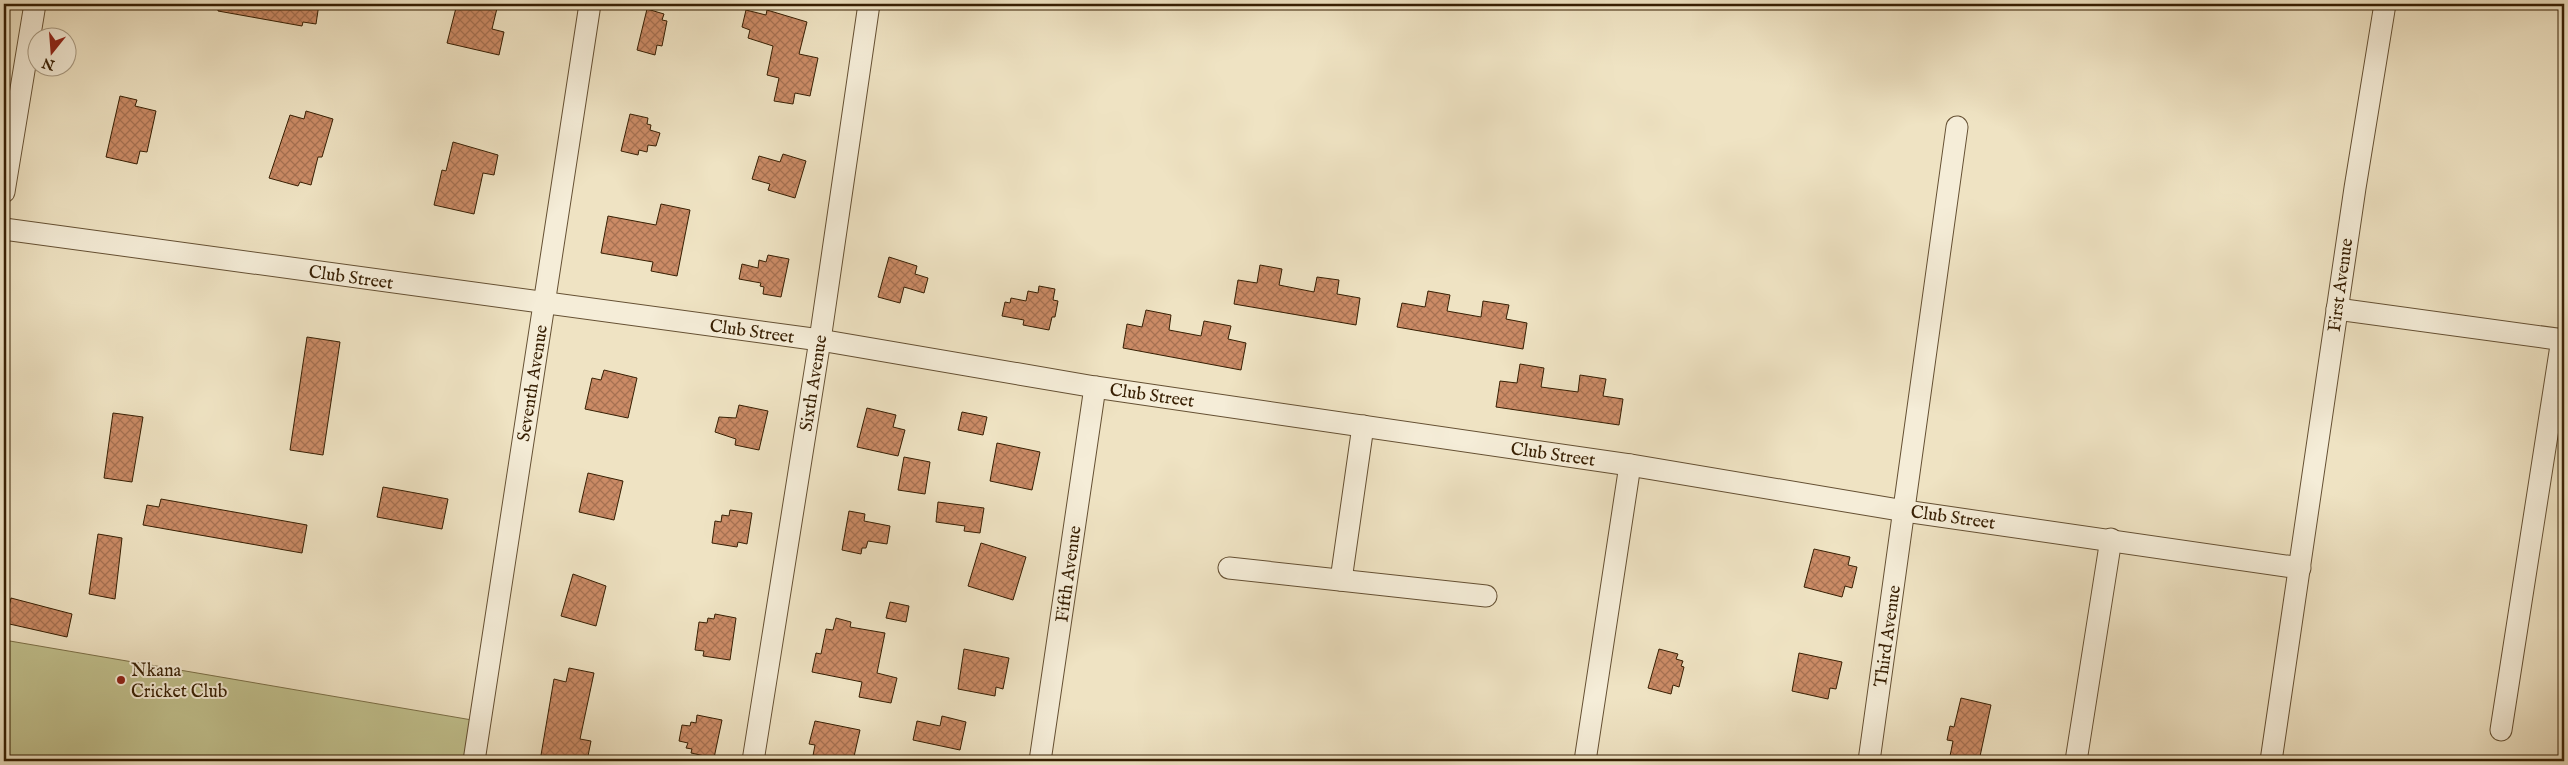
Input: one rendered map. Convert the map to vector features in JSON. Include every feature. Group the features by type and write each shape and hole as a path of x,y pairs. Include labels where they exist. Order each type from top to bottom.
{"street":[{"path":"4,192 35,4"},
{"name":"Seventh Avenue","path":"474,761 590,4"},
{"name":"Sixth Avenue","path":"753,761 820,340 869,4"},
{"name":"First Avenue","path":"2271,761 2337,309 2385,4"},
{"name":"Third Avenue","path":"1869,761 1957,127"},
{"name":"Club Street","path":"4,229 820,340 1095,387 1630,465 1905,511 2111,539 2300,568"},
{"path":"2337,309 2563,340 2501,730"},
{"name":"Fifth Avenue","path":"1040,761 1095,387"},
{"path":"1341,580 1363,426"},
{"path":"1585,761 1630,465"},
{"path":"2076,761 2111,539"},
{"path":"1229,568 1486,596"}],"green space":[{"name":"Nkana Cricket Club","path":"4,640 472,720 467,761 4,761"}],"building":[{"path":"218,4 319,4 316,24 303,22 302,26 218,11"},
{"path":"457,4 498,4 492,29 504,32 499,55 447,43"},
{"path":"647,9 664,14 662,20 667,21 662,46 657,45 655,55 637,50"},
{"path":"746,10 766,15 767,10 807,22 799,54 818,58 810,96 795,93 793,104 774,101 779,78 767,75 773,46 748,38 750,30 742,27"},
{"path":"120,96 137,100 135,106 156,111 147,152 140,151 137,164 106,157"},
{"path":"306,111 333,119 322,157 318,157 311,185 300,182 298,186 269,178 290,115 304,119"},
{"path":"630,114 648,118 647,124 651,125 650,130 660,133 656,146 648,145 647,152 639,150 638,155 621,151"},
{"path":"453,142 498,155 494,175 483,173 474,214 434,205 442,170 446,171"},
{"path":"783,154 806,161 795,198 768,190 770,184 752,179 759,156 780,162"},
{"path":"661,204 690,210 677,276 651,271 653,262 601,253 608,216 656,225"},
{"path":"768,255 789,259 781,297 763,294 764,287 760,286 761,283 739,279 742,264 758,268 759,260 766,262"},
{"path":"889,257 917,266 915,274 928,278 924,293 904,287 900,303 878,297"},
{"path":"1260,265 1282,269 1279,285 1314,292 1317,277 1339,280 1337,294 1360,298 1356,325 1234,304 1238,280 1257,283"},
{"path":"1039,286 1055,289 1053,300 1058,301 1055,317 1052,317 1049,330 1023,325 1024,320 1002,316 1005,302 1010,303 1011,298 1026,301 1028,291 1038,293"},
{"path":"1428,291 1450,295 1447,311 1481,317 1483,301 1509,305 1506,319 1527,323 1523,349 1397,327 1402,303 1425,307"},
{"path":"1146,310 1171,315 1169,330 1201,336 1204,321 1231,326 1228,339 1246,343 1241,370 1123,348 1127,324 1142,327"},
{"path":"307,337 340,342 323,455 290,450"},
{"path":"1520,364 1544,368 1541,387 1578,392 1580,375 1606,379 1603,396 1623,399 1619,425 1496,407 1500,381 1517,383"},
{"path":"604,370 637,378 628,418 585,409 592,378 601,380"},
{"path":"739,405 768,411 759,450 735,445 736,439 715,432 719,417 736,418"},
{"path":"867,408 896,415 893,427 905,430 898,456 857,447"},
{"path":"962,412 987,417 983,435 958,430"},
{"path":"113,413 143,417 132,482 104,478"},
{"path":"997,443 1040,452 1032,490 990,481"},
{"path":"904,457 930,462 925,494 898,490"},
{"path":"588,473 623,481 614,520 579,512"},
{"path":"383,487 448,499 442,529 377,517"},
{"path":"161,499 307,525 302,553 143,525 147,505 159,507"},
{"path":"938,502 984,508 980,533 964,531 965,526 936,522"},
{"path":"730,510 752,513 747,544 738,542 737,547 712,543 715,521 721,522 722,515 729,516"},
{"path":"849,511 865,514 864,521 890,526 887,544 868,541 866,548 862,548 861,554 842,550"},
{"path":"98,534 122,538 115,599 89,594"},
{"path":"981,543 1026,557 1013,600 968,586"},
{"path":"1814,549 1850,557 1848,565 1857,567 1852,588 1845,586 1842,597 1804,587"},
{"path":"573,574 606,586 596,626 561,616"},
{"path":"11,598 72,614 67,637 5,623"},
{"path":"890,602 909,606 906,622 886,618"},
{"path":"715,614 736,618 730,660 703,656 704,651 695,650 699,622 707,623 708,618 714,619"},
{"path":"836,618 851,622 850,627 885,633 877,673 897,678 891,703 859,697 862,682 812,672 816,653 821,654 826,629 833,630"},
{"path":"964,649 1009,658 1003,689 996,687 995,696 958,689"},
{"path":"1659,649 1678,654 1676,659 1683,661 1681,666 1684,667 1679,687 1673,685 1671,694 1648,688"},
{"path":"1799,653 1842,662 1836,689 1830,688 1828,699 1792,691"},
{"path":"569,668 594,673 580,739 591,741 587,761 540,761 554,679 566,682"},
{"path":"1961,698 1991,705 1979,761 1950,756 1953,741 1947,740 1950,726 1954,727"},
{"path":"697,715 722,720 714,758 691,753 692,749 686,748 688,743 679,741 682,725 690,726 691,722 696,723"},
{"path":"942,716 966,722 960,750 913,740 917,721 940,726"},
{"path":"815,721 860,730 853,761 812,761 815,745 809,744"}],"place":[{"name":"Nkana Cricket Club","path":"121,680"}]}
